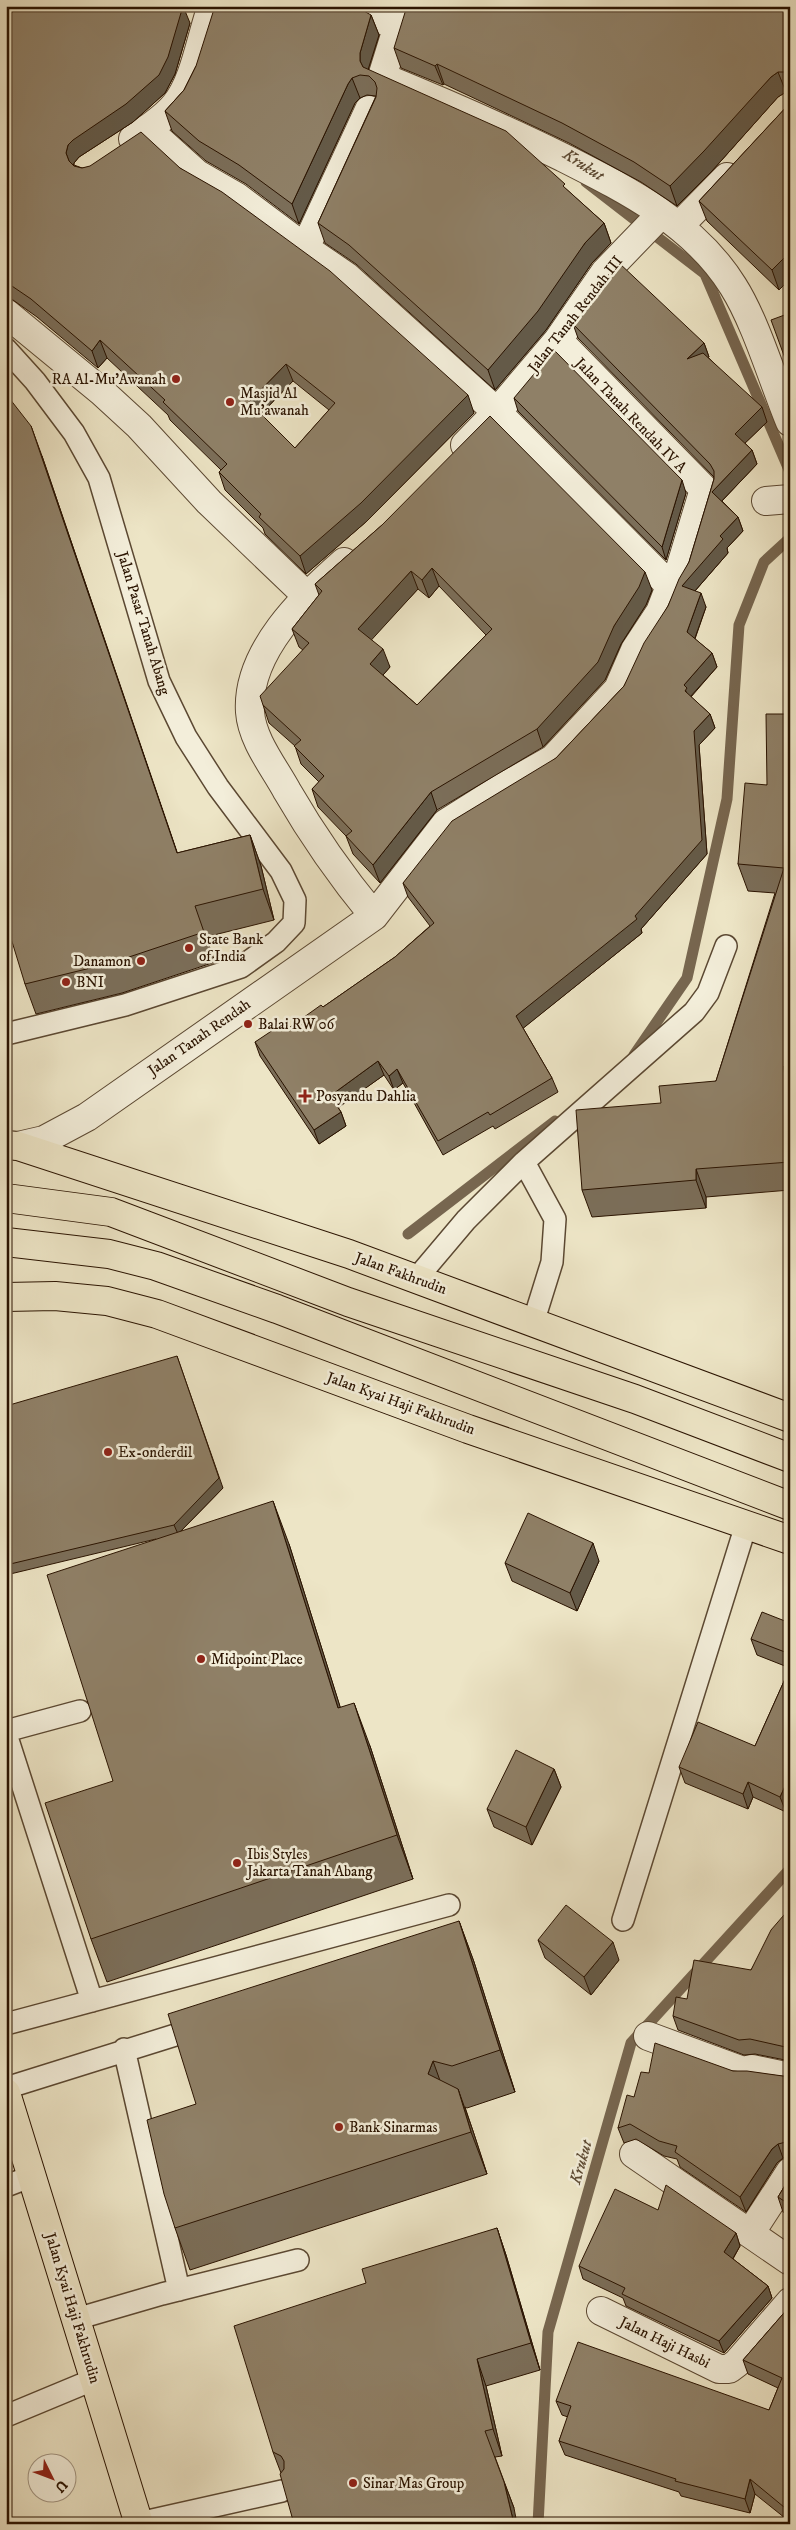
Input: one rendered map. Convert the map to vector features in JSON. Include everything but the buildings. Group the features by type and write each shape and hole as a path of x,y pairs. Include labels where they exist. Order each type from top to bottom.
{"main road":[{"name":"Jalan Fakhrudin","path":"12,1146 418,1278 533,1323 790,1418"},
{"path":"6,1181 112,1212 348,1302 635,1399 790,1458"},
{"path":"6,1198 112,1212"},
{"path":"6,1242 109,1254 156,1266 277,1309 790,1506"},
{"name":"Jalan Kyai Haji Fakhrudin","path":"6,1296 55,1296 107,1301 157,1314 468,1429 790,1540"},
{"name":"Jalan Kyai Haji Fakhrudin","path":"6,2092 139,2524"}],"street":[{"path":"110,154 147,129 175,105 185,91 212,6"},
{"path":"354,6 400,16 382,77 500,126 620,187 656,226 709,254 733,286 790,422"},
{"path":"305,248 369,110"},
{"path":"147,129 197,174 237,197 346,276 497,412 670,586"},
{"name":"Jalan Tanah Rendah III","path":"448,462 497,412 558,340 605,272 656,226 743,159"},
{"path":"6,314 102,392 139,426 209,502 306,596"},
{"name":"Jalan Tanah Rendah IV A","path":"558,340 704,489"},
{"name":"Jalan Tanah Rendah","path":"12,1146 44,1140 87,1117 374,916 446,823 500,789 553,760 618,689 636,650 660,612 670,586 679,572 704,489"},
{"path":"364,545 306,596 265,650 253,686 250,712 258,740 310,832 343,878 374,916"},
{"path":"648,2036 743,2071 752,2068 790,2077"},
{"path":"634,2154 751,2232 790,2261"},
{"path":"751,2232 790,2172"},
{"name":"Jalan Haji Hasbi","path":"602,2311 719,2369 729,2369 790,2302"}],"lane":[{"name":"Jalan Pasar Tanah Abang","path":"6,349 35,381 74,433 99,478 159,681 197,754 218,787 282,871 295,900 294,923 276,942 241,968 125,1005 6,1034"},
{"path":"418,1278 466,1220 524,1162 694,1012 708,992 726,946"},
{"path":"524,1162 555,1218 552,1262 533,1323"},
{"path":"623,1920 746,1525"},
{"path":"80,1711 6,1732 92,2001"},
{"path":"6,2024 449,1905"},
{"path":"6,2088 124,2049 222,2021"},
{"path":"124,2049 180,2290"},
{"path":"6,2186 32,2176"},
{"path":"76,2319 298,2260"},
{"path":"6,2416 95,2379"},
{"path":"139,2524 282,2491"}],"waterway":[{"name":"Krukut","path":"586,182 705,274 790,472"},
{"path":"634,1055 687,978 727,799 739,625 764,562 790,538"},
{"path":"408,1234 555,1121"},
{"name":"Krukut","path":"538,2524 548,2332 631,2043 790,1869"}],"place":[{"name":"RA Al-Mu'Awanah","path":"176,379"},
{"name":"Masjid Al Mu'awanah","path":"230,402"},
{"name":"State Bank of India","path":"189,948"},
{"name":"Danamon","path":"141,961"},
{"name":"BNI","path":"66,982"},
{"name":"Balai RW 06","path":"248,1024"},
{"name":"Posyandu Dahlia","path":"305,1096"},
{"name":"Ex-onderdil","path":"108,1452"},
{"name":"Midpoint Place","path":"201,1659"},
{"name":"Ibis Styles Jakarta Tanah Abang","path":"237,1863"},
{"name":"Bank Sinarmas","path":"339,2127"},
{"name":"Sinar Mas Group","path":"353,2483"}]}
